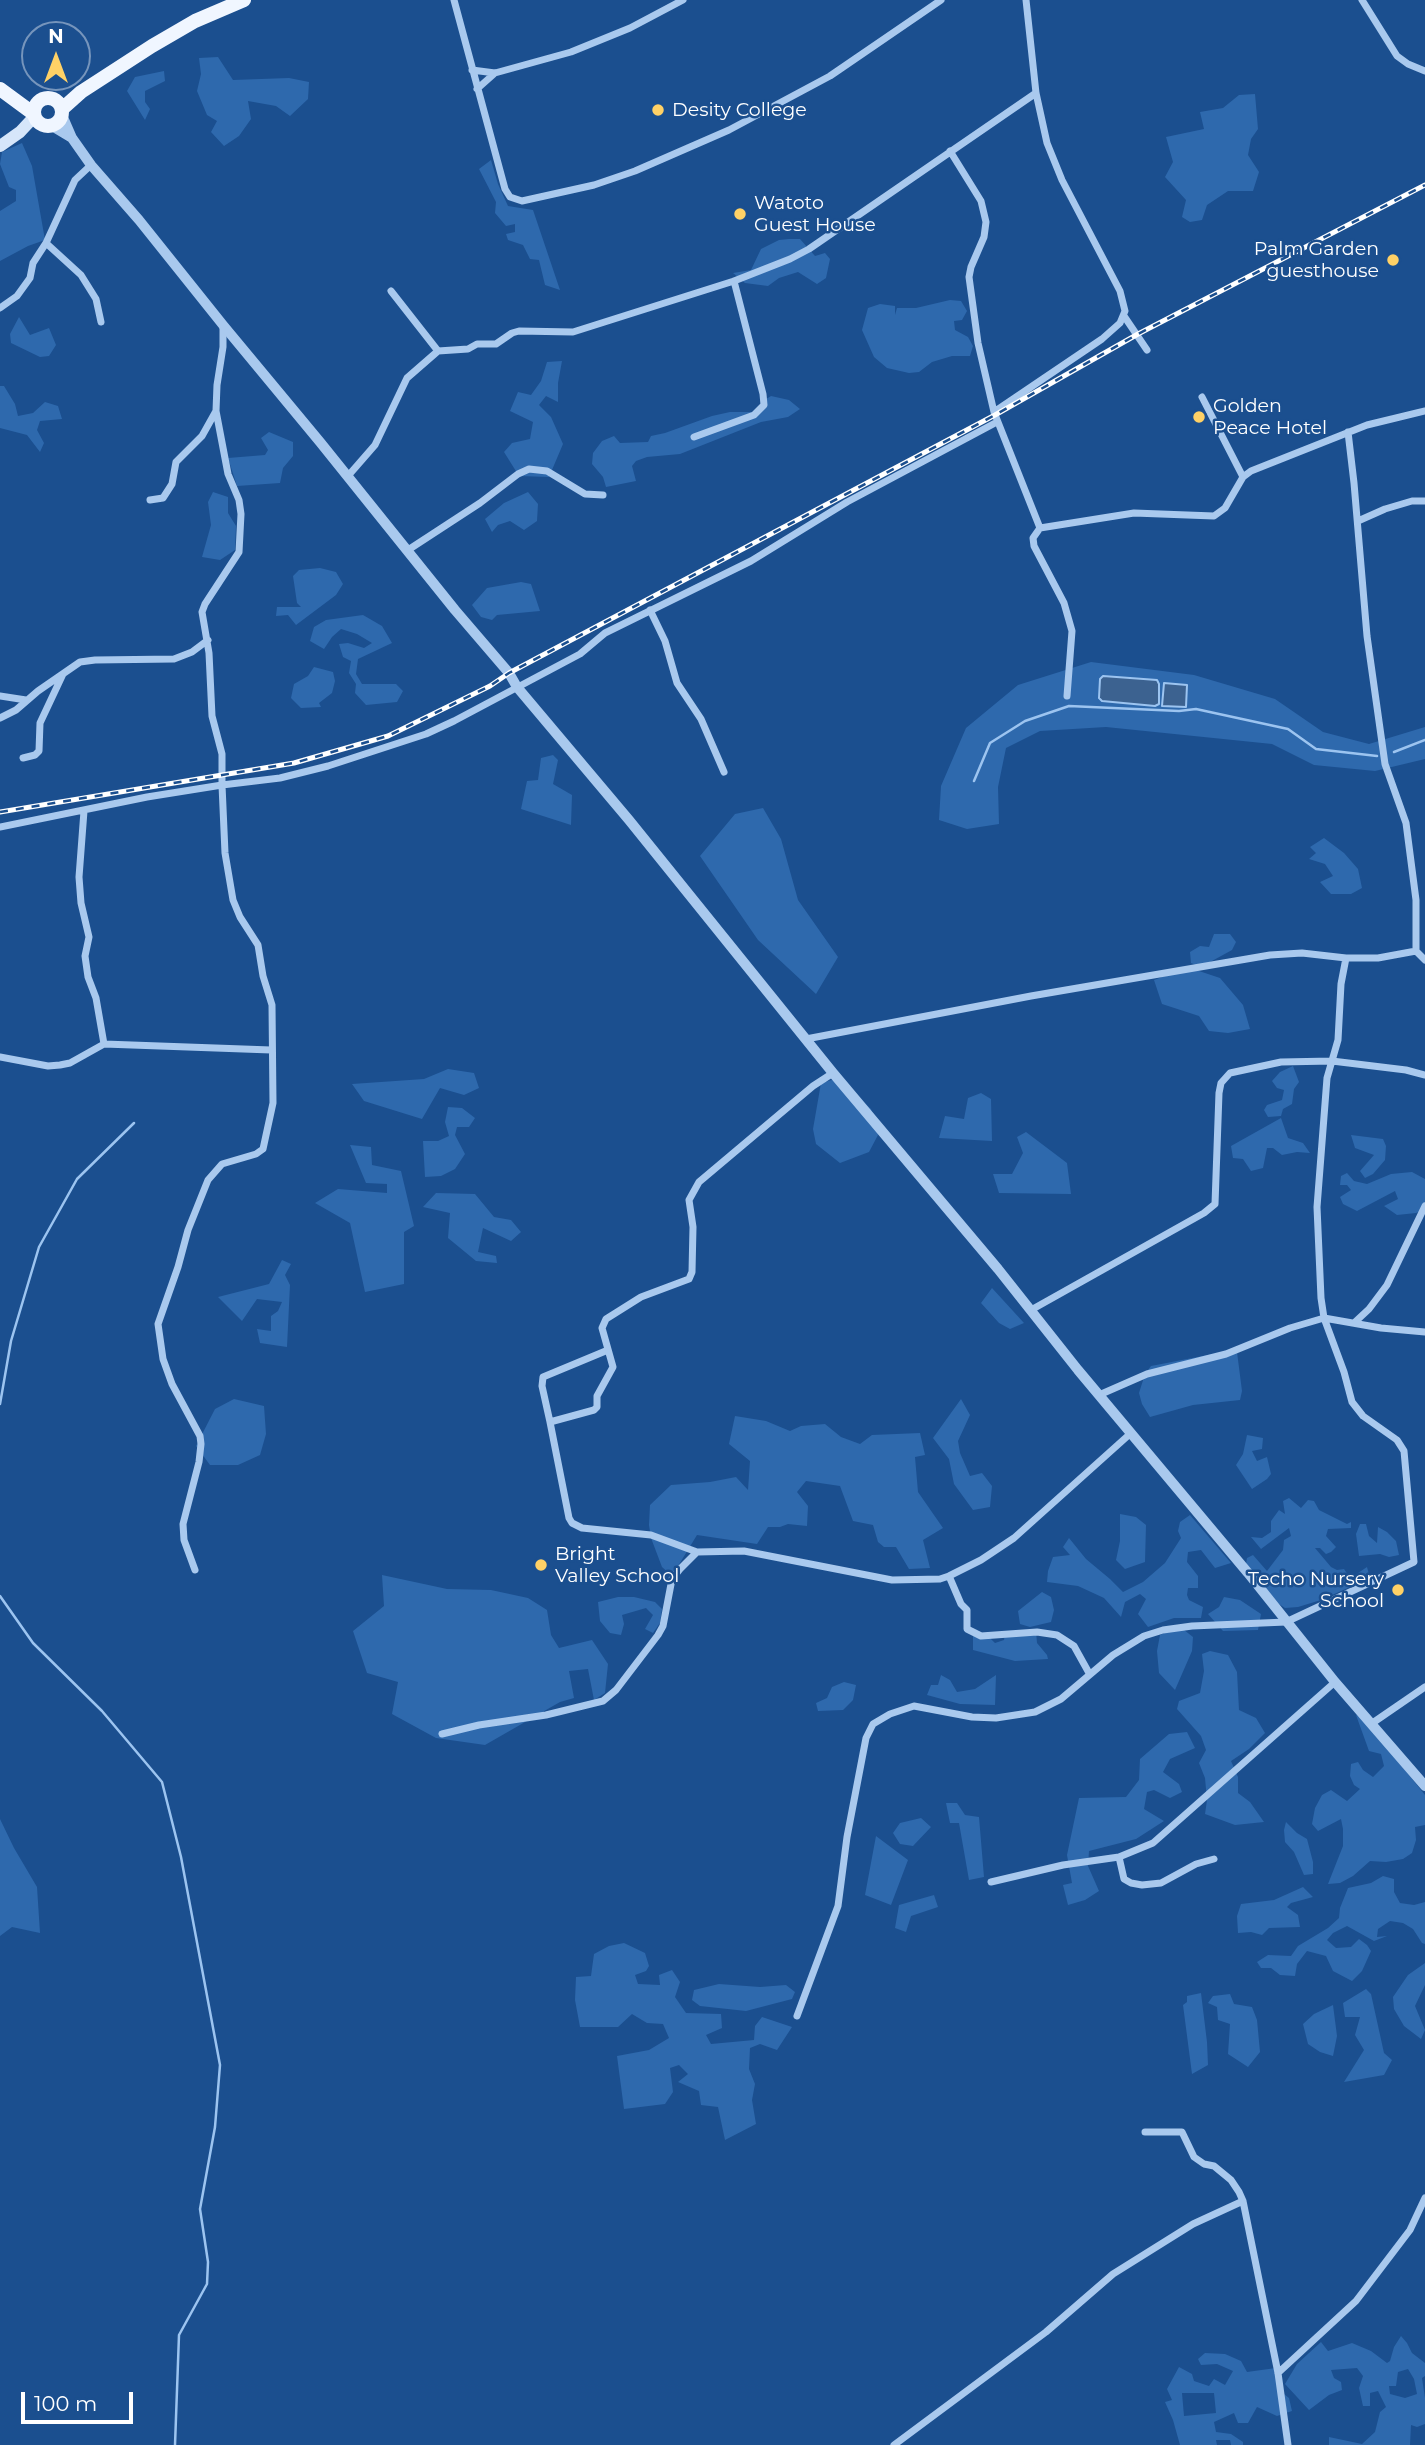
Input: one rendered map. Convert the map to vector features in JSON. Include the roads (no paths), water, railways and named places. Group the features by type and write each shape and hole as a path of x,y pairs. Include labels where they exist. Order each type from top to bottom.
{"main road":[{"path":"0,146 170,35 244,0"},
{"path":"3,90 40,100 34,107 49,115"},
{"path":"3,90 49,115"}],"street":[{"path":"454,0 507,194 515,200 531,200 635,172 729,130 830,76 941,0"},
{"path":"472,70 495,72 571,52 630,28 683,0"},
{"path":"1026,0 1035,93 1047,143 1120,291 1124,316 1147,350"},
{"path":"1362,0 1397,56 1408,65 1425,71"},
{"path":"477,89 495,72"},
{"path":"348,476 375,445 407,378 438,351 468,349 477,344 496,344 519,331 573,332 734,281 809,249 1035,93"},
{"path":"49,115 72,138 833,1073 1335,1682 1425,1786"},
{"path":"950,151 981,201 986,222 984,237 969,277 978,343 996,422 1040,527"},
{"path":"0,308 17,296 30,278 33,263 46,243 75,180 91,164"},
{"path":"46,243 82,275 96,299 102,321"},
{"path":"694,438 754,415 764,405 764,394 734,281"},
{"path":"391,291 438,351"},
{"path":"994,412 1102,339 1124,316"},
{"path":"195,1570 184,1541 183,1524 186,1505 200,1462 201,1444 197,1429 172,1384 163,1359 158,1325 188,1230 208,1180 222,1164 256,1154 265,1147 273,1103 273,1012 258,946 235,907 228,876 224,839 222,754 211,705 208,640 203,621 203,607 235,561 240,547 240,504 228,474 216,411 223,325"},
{"path":"1202,397 1244,477"},
{"path":"150,500 163,498 172,484 176,462 202,436 216,411"},
{"path":"1067,696 1072,631 1061,596 1034,545 1033,538 1040,527 1134,513 1214,516 1225,508 1244,477 1251,471 1367,425 1425,411"},
{"path":"0,827 147,797 300,774 426,734 580,654 605,633 751,561 847,502 996,422"},
{"path":"1348,432 1367,636 1385,764 1404,814 1416,900 1416,951 1425,960"},
{"path":"408,550 529,469 547,471 585,494 603,495"},
{"path":"1358,521 1385,509 1412,501 1425,501"},
{"path":"650,610 665,641 677,683 701,719 724,772"},
{"path":"0,718 10,714 63,673 87,660 174,659 192,652 208,640"},
{"path":"23,758 39,751 40,723 63,673"},
{"path":"0,696 26,700"},
{"path":"84,811 79,877 81,903 89,937 85,956 104,1044"},
{"path":"806,1039 1031,996 1270,955 1302,953 1346,958 1378,958 1416,951"},
{"path":"797,2016 838,1906 847,1837 866,1738 873,1724 914,1706 972,1717 1023,1715 1061,1699 1089,1673 1144,1636 1192,1626 1286,1622 1414,1562 1404,1451 1396,1440 1368,1421 1352,1402 1324,1318 1321,1298 1317,1207 1325,1098 1327,1078 1338,1040 1341,984 1346,958"},
{"path":"0,1057 48,1066 60,1065 70,1063 104,1044 271,1050"},
{"path":"1031,1310 1192,1220 1215,1204 1219,1093 1222,1083 1230,1073 1282,1062 1332,1061 1406,1070 1425,1075"},
{"path":"550,1422 596,1408 599,1402 597,1396 613,1367 603,1328 609,1317 641,1297 686,1281 691,1276 693,1227 689,1200 699,1182 806,1091 833,1073"},
{"path":"1354,1323 1369,1309 1387,1285 1425,1206"},
{"path":"1099,1395 1147,1374 1226,1353 1324,1318 1425,1332"},
{"path":"608,1350 543,1377 542,1386 569,1518 572,1523 582,1528 651,1535 697,1552 744,1551 875,1578 907,1580 949,1577 1014,1538 1131,1433"},
{"path":"442,1734 479,1725 546,1715 603,1701 616,1690 658,1635 666,1616 667,1597 673,1579 697,1552"},
{"path":"949,1577 961,1604 967,1610 967,1629 981,1636 1037,1632 1057,1635 1074,1646 1089,1673"},
{"path":"991,1882 1063,1865 1119,1857 1153,1843 1335,1682"},
{"path":"1371,1724 1425,1687"},
{"path":"1119,1857 1124,1879 1131,1884 1142,1885 1157,1884 1196,1864 1214,1859"},
{"path":"1145,2132 1182,2133 1194,2157 1204,2164 1214,2166 1231,2180 1243,2201 1279,2373 1289,2445"},
{"path":"1279,2373 1370,2285 1410,2230 1425,2199"},
{"path":"894,2445 1046,2332 1113,2274 1193,2224 1243,2201"}],"waterway":[{"path":"974,781 990,743 1025,721 1069,706 1179,711 1196,709 1288,729 1316,749 1377,756"},
{"path":"1394,752 1425,740"},
{"path":"0,1404 11,1341 39,1247 77,1179 134,1123"},
{"path":"0,1596 33,1643 102,1711 162,1782 181,1857 220,2065 215,2127 200,2209 208,2262 207,2284 179,2335 175,2445"}],"railway":[{"path":"0,812 294,763 388,736 490,686 509,673 995,415 1138,334 1425,185"}],"place":[{"name":"Desity College","path":"658,110"},
{"name":"Watoto Guest House","path":"740,214"},
{"name":"Palm Garden guesthouse","path":"1393,260"},
{"name":"Golden Peace Hotel","path":"1199,417"},
{"name":"Bright Valley School","path":"541,1565"},
{"name":"Techo Nursery School","path":"1398,1590"}]}
